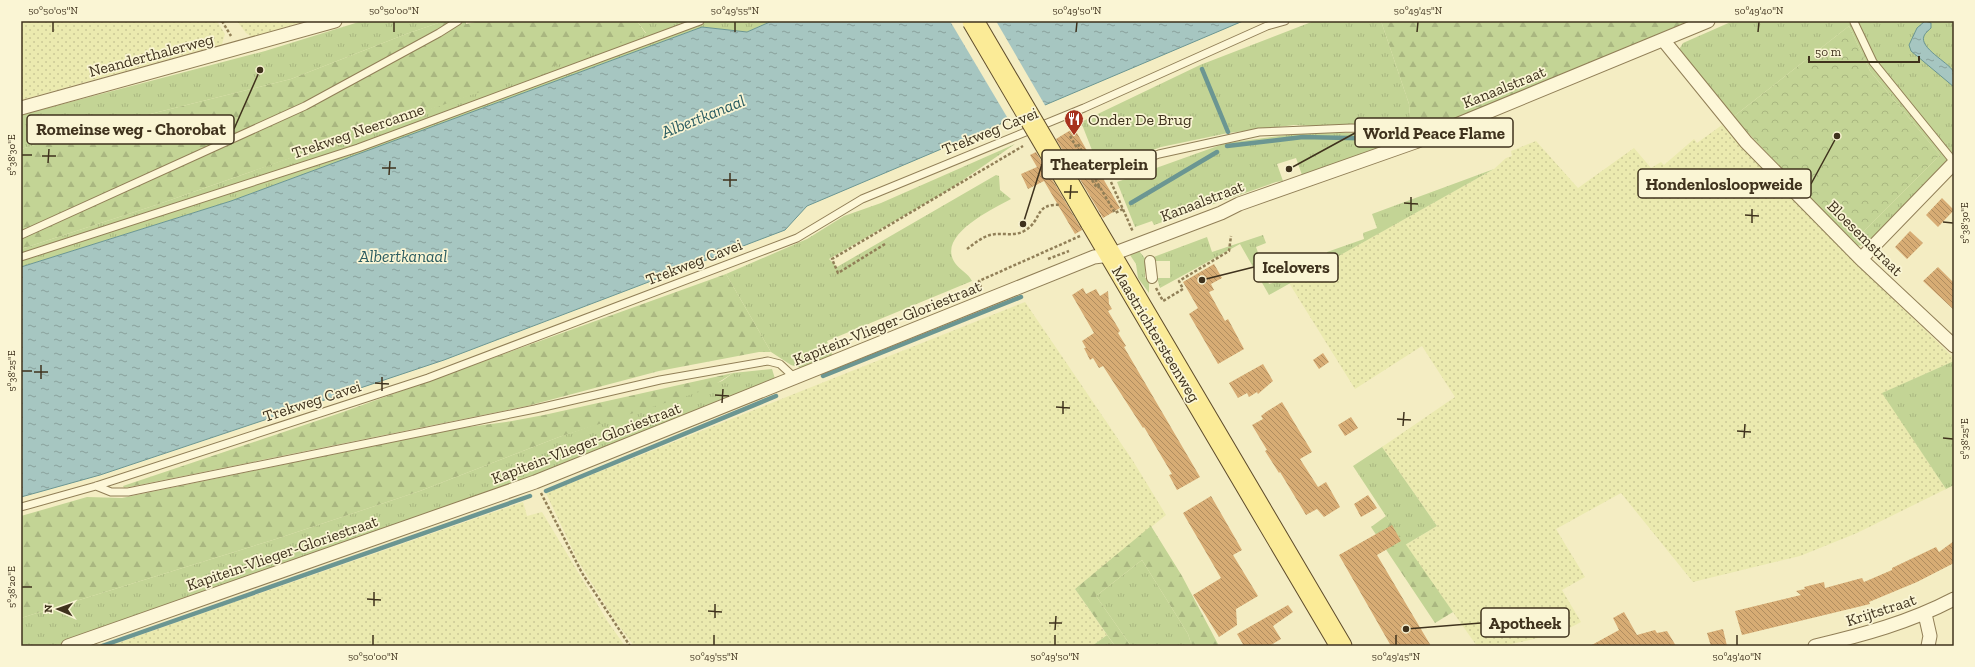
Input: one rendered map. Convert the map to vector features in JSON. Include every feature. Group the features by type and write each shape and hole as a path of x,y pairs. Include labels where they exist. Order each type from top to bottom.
{"main road":[{"name":"Maastrichtersteenweg","path":"973,21 1086,229 1110,255 1341,646"}],"street":[{"name":"Neanderthalerweg","path":"21,108 335,21"},
{"name":"Kanaalstraat","path":"1110,255 1220,213 1239,204 1414,142 1664,41 1708,21"},
{"name":"Bloesemstraat","path":"1664,41 1746,142 1861,259 1954,346"},
{"path":"1861,259 1954,163"},
{"name":"Kapitein-Vlieger-Gloriestraat","path":"68,646 535,482 1094,257 1110,255"},
{"path":"1150,261 1152,278"},
{"name":"Krijtstraat","path":"1815,646 1847,639 1925,614 1954,599"},
{"path":"1925,614 1930,636 1928,646"}],"lane":[{"path":"21,235 305,106 439,33 458,21"},
{"name":"Trekweg Neercanne","path":"21,258 358,148 700,21"},
{"name":"Trekweg Cavei","path":"21,507 96,486 428,378 745,258 797,238 862,199 1084,108 1267,26 1285,21"},
{"path":"1854,22 1873,62 1954,163"},
{"path":"1106,173 1159,154 1259,132 1351,128 1400,129 1414,142"},
{"path":"96,486 111,492 128,492 535,409 660,380 768,361 780,364 795,378"}],"path":[{"path":"885,244 838,273 832,259 1025,145 1019,134"},
{"path":"1078,144 1105,192"},
{"path":"1092,180 1097,188 1111,182 1132,231"},
{"path":"967,249 989,235 1012,234 1025,231 1041,211 1049,205 1067,205"},
{"path":"988,284 981,287 979,281 1086,229"},
{"path":"1152,278 1163,301 1183,289 1179,282 1229,251 1231,236"},
{"path":"1042,262 1069,250"},
{"path":"535,482 582,573 630,646"}],"shaded area":[{"path":"21,21 217,21 225,34 222,44 21,100"},
{"path":"237,21 305,21 252,37 246,33"},
{"path":"1722,125 1848,255 1954,358 1954,361 1883,393 1946,489 1857,533 1800,556 1693,582 1621,493 1556,529 1585,577 1562,590 1581,622 1560,633 1503,646 1477,646 1405,545 1437,526 1382,447 1455,397 1422,346 1355,389 1289,283 1494,169 1506,158 1512,156 1511,151 1536,141 1578,188 1634,148 1651,168 1661,162 1664,165 1694,139 1697,143"},
{"path":"1025,302 1133,461 1166,515 1075,589 1107,635 1092,646 634,646 614,619 578,561 546,493"},
{"path":"523,502 527,516 542,512 608,622 625,646 109,646"}],"green space":[{"path":"362,21 444,21 406,34 291,79 94,128 21,149 21,115 265,51"},
{"path":"444,21 466,21 466,24 481,21 637,21 646,34 156,205 21,249 21,149 94,128 291,79 406,34"},
{"path":"637,21 771,21 747,32 702,27 231,201 21,267 21,249 156,205 646,33"},
{"path":"1314,21 1381,21 1409,104 1411,131 1294,125 1228,133 1161,147 1109,166 1106,159 1097,163 1081,122 1200,65"},
{"path":"1381,21 1697,21 1463,118 1431,128 1411,131 1409,104"},
{"path":"1733,21 1954,21 1954,156 1867,245 1855,246 1852,243 1940,155 1870,71 1849,26 1733,117 1678,51 1683,43"},
{"path":"1849,26 1870,71 1940,155 1852,243 1733,117"},
{"path":"1302,133 1347,133 1395,136 1397,139 1395,142 1302,175 1296,158 1277,164 1283,181 1276,182 1154,225 1152,221 1135,227 1117,182 1226,143"},
{"path":"1015,144 950,189 829,259 837,267 996,175 999,176 1000,190 1011,199 980,216 969,224 953,243 951,253 955,263 972,281 827,341 833,357 807,368 791,365 771,352 726,274 807,239 844,216 881,203"},
{"path":"1494,169 1269,295 1240,244 1160,288 1157,278 1170,278 1170,261 1153,261 1151,258 1207,237 1212,252 1263,235 1266,243 1256,247 1269,284 1292,276 1291,271 1327,258 1327,252 1364,239 1363,233 1377,228 1372,214"},
{"path":"1136,247 1147,261 1145,261 1145,278 1149,278 1149,293 1138,278 1136,264 1130,255 1130,250"},
{"path":"726,274 771,352 759,352 659,371 527,406 124,488 123,486 343,412"},
{"path":"1954,361 1954,485 1946,489 1882,393"},
{"path":"772,369 776,382 514,487 57,646 21,646 21,618 276,539 420,491 559,437 722,381 733,373"},
{"path":"733,373 708,389 559,437 420,491 276,539 21,618 21,516 87,497 122,498 461,428 544,415"},
{"path":"1382,447 1437,526 1405,545 1353,466"},
{"path":"1386,516 1453,612 1435,623 1371,527"},
{"path":"1151,526 1182,576 1219,646 1192,646 1188,634 1142,560 1096,596 1131,646 1115,646 1075,589"},
{"path":"1142,560 1188,634 1192,646 1131,646 1096,596"},
{"path":"1107,635 1115,646 1092,646"}],"water":[{"name":"Albertkanaal","path":"772,21 1243,21 807,206 785,230 444,360 100,475 21,497 21,267 231,201 702,27 747,32"},
{"path":"1925,21 1931,23 1931,28 1924,36 1924,41 1930,50 1953,71 1954,87 1911,51 1909,45 1917,28"}],"pier":[{"path":"950,21 996,21 1046,107 1010,122"}],"building":[{"path":"1074,128 1120,208 1103,218 1056,139"},
{"path":"1036,152 1082,230 1075,234 1044,181 1028,189 1021,174 1037,167 1030,155"},
{"path":"1942,198 1954,210 1938,227 1926,215"},
{"path":"1910,231 1923,243 1907,259 1895,247"},
{"path":"1214,264 1222,278 1211,284 1214,290 1209,292 1225,321 1228,319 1244,349 1218,364 1189,314 1198,308 1183,282"},
{"path":"1938,267 1954,283 1954,310 1923,281"},
{"path":"1083,288 1086,294 1096,289 1100,296 1108,291 1109,304 1112,309 1108,311 1120,331 1118,333 1126,346 1124,347 1200,477 1177,490 1169,475 1172,474 1144,427 1143,428 1103,366 1099,368 1093,358 1090,360 1084,348 1086,348 1082,341 1094,333 1072,295"},
{"path":"1323,353 1329,362 1319,369 1313,360"},
{"path":"1263,364 1273,381 1258,394 1257,392 1249,397 1247,393 1238,398 1229,383"},
{"path":"1282,402 1312,452 1300,459 1318,487 1326,482 1340,507 1324,517 1317,509 1306,515 1280,472 1279,473 1265,451 1267,450 1252,425 1263,419 1261,416"},
{"path":"1351,417 1358,428 1345,436 1338,425"},
{"path":"1368,495 1377,508 1361,517 1354,504"},
{"path":"1211,496 1242,550 1233,555 1258,596 1236,609 1237,625 1219,637 1193,595 1221,578 1183,513"},
{"path":"1392,525 1401,541 1377,555 1431,646 1391,646 1339,555"},
{"path":"1954,541 1954,563 1917,582 1869,602 1870,604 1742,635 1735,611 1801,595 1796,591 1805,589 1804,587 1824,582 1825,588 1862,578 1864,582 1892,570 1892,568 1936,547 1939,552"},
{"path":"1288,605 1293,612 1273,626 1281,639 1269,646 1244,646 1237,634"},
{"path":"1624,612 1637,635 1655,630 1657,633 1667,631 1676,646 1590,646 1619,630 1613,618"},
{"path":"1723,629 1727,646 1711,646 1707,633"}],"waterway":[{"path":"1202,69 1228,132"},
{"path":"1227,146 1303,137 1394,139"},
{"path":"1131,203 1217,152"},
{"path":"823,376 1021,297"},
{"path":"546,491 776,396"},
{"path":"102,646 530,496"}],"place":[{"name":"Romeinse weg - Chorobat","path":"260,70"},
{"name":"Onder De Brug","path":"1074,136"},
{"name":"Hondenlosloopweide","path":"1837,136"},
{"name":"World Peace Flame","path":"1289,169"},
{"name":"Theaterplein","path":"1023,224"},
{"name":"Icelovers","path":"1202,280"},
{"name":"Apotheek","path":"1406,629"}]}
